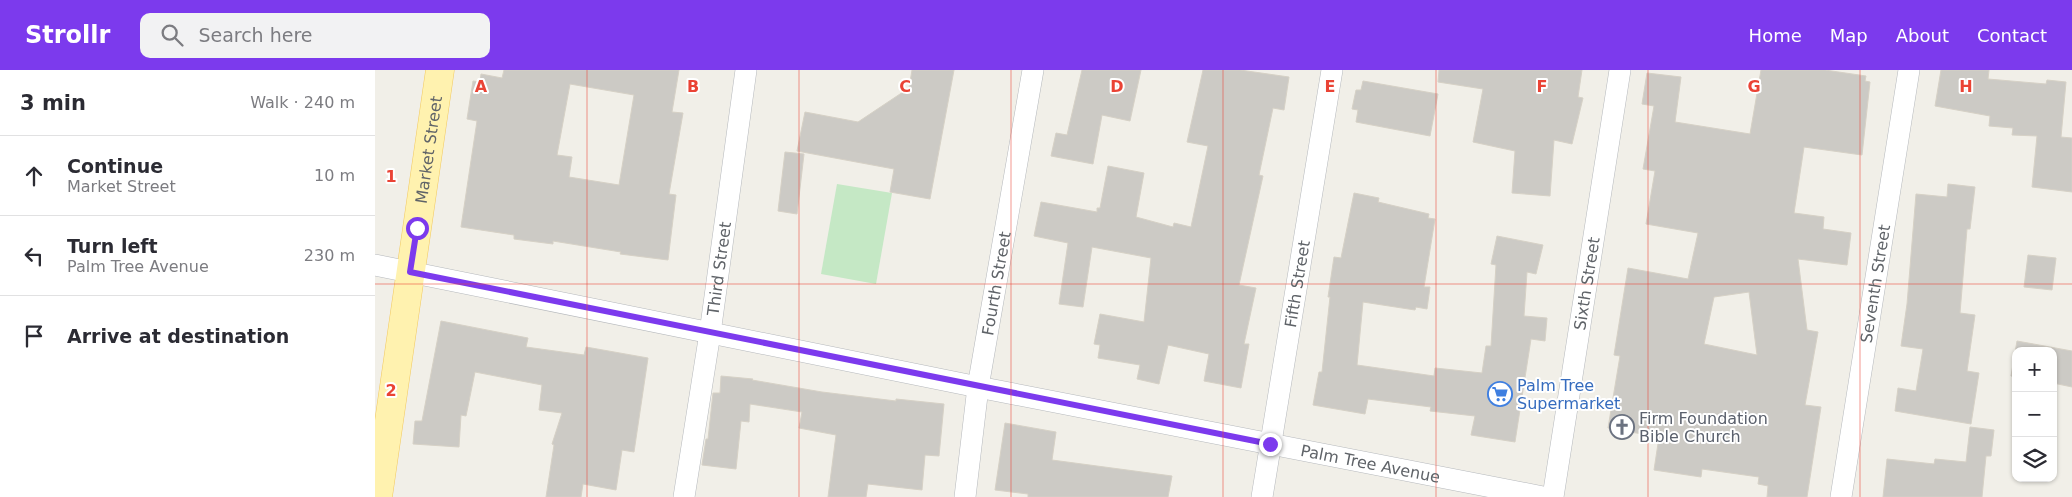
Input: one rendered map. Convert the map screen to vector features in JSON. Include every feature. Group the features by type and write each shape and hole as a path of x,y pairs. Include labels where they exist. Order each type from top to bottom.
{"main road":[{"name":"Market Street","path":"379,497 440,70"}],"street":[{"name":"Third Street","path":"683,497 710,333 746,70"},
{"name":"Fourth Street","path":"965,497 978,386 1033,70"},
{"name":"Fifth Street","path":"1262,497 1332,70"},
{"name":"Sixth Street","path":"1553,497 1620,70"},
{"name":"Seventh Street","path":"1841,497 1909,70"},
{"name":"Palm Tree Avenue","path":"375,265 1543,497"}],"green space":[{"path":"837,184 892,193 876,284 821,274"}],"building":[{"path":"504,70 679,70 672,112 683,113 669,194 676,195 668,260 620,254 621,252 553,241 553,244 514,239 514,235 461,227 477,121 467,119 473,81 480,82 481,74 502,78","holes":["570,84 634,95 619,185 569,177 572,157 557,155"]},
{"path":"912,70 954,70 930,199 890,192 894,169 797,151 805,112 858,122 909,88"},
{"path":"1082,70 1141,70 1130,121 1102,115 1093,164 1051,156 1056,133 1067,135"},
{"path":"1203,70 1240,70 1289,77 1284,110 1273,108 1259,175 1263,176 1239,285 1256,288 1244,344 1249,344 1241,388 1204,381 1209,354 1168,345 1159,384 1137,379 1140,365 1098,358 1100,345 1094,344 1100,314 1144,322 1151,258 1092,247 1083,307 1059,304 1068,243 1034,236 1041,202 1097,212 1097,208 1100,208 1108,166 1144,173 1136,217 1173,227 1174,223 1191,227 1208,146 1187,142"},
{"path":"1439,70 1582,70 1578,97 1583,98 1572,144 1554,140 1550,196 1512,193 1515,151 1473,142 1483,89 1438,82"},
{"path":"1761,70 1825,70 1866,76 1865,81 1870,82 1862,155 1804,147 1794,213 1824,217 1823,229 1851,233 1847,265 1798,259 1807,330 1818,332 1805,405 1821,407 1807,497 1767,497 1768,486 1758,484 1759,477 1702,469 1701,477 1654,470 1659,437 1608,428 1620,356 1614,355 1628,268 1688,279 1698,233 1646,224 1655,171 1643,169 1654,106 1642,104 1647,73 1681,77 1675,122 1750,134","holes":["1749,292 1757,355 1704,344 1714,297"]},
{"path":"1941,70 1989,70 1988,79 2046,84 2047,80 2066,82 2061,137 2072,138 2072,192 2032,187 2037,136 2012,135 2013,128 1989,126 1990,116 1935,106"},
{"path":"1363,81 1438,94 1430,136 1356,122 1358,110 1352,109 1356,90 1361,90"},
{"path":"785,152 804,154 797,214 778,211"},
{"path":"1948,184 1975,187 1970,229 1967,229 1960,313 1975,315 1967,371 1979,373 1971,424 1895,411 1898,388 1916,391 1923,349 1901,346 1907,304 1916,194 1947,197"},
{"path":"1354,193 1379,198 1378,202 1429,214 1428,218 1435,219 1424,287 1430,287 1427,309 1416,307 1415,310 1363,302 1357,365 1434,376 1435,368 1482,373 1486,346 1491,346 1496,265 1491,264 1497,236 1543,245 1536,274 1527,272 1524,316 1547,318 1545,341 1531,339 1515,442 1471,435 1475,416 1430,411 1431,407 1368,399 1365,414 1313,405 1319,372 1322,372 1330,297 1328,297 1334,257 1341,258"},
{"path":"2028,255 2056,258 2052,290 2024,287"},
{"path":"441,321 528,338 526,347 584,355 586,347 648,358 634,452 622,450 616,490 583,484 581,497 546,497 554,445 552,444 562,413 539,410 542,385 475,372 466,416 461,415 459,447 413,444 415,421 422,421"},
{"path":"2017,341 2050,347 2016,347"},
{"path":"2057,348 2072,351 2072,387 2057,384"},
{"path":"721,376 753,379 822,392 896,401 896,399 944,404 939,456 925,455 922,490 868,484 866,497 828,497 836,435 799,428 802,412 750,404 749,422 741,421 736,469 702,465 706,439 708,439 713,393 720,393"},
{"path":"1005,423 1056,432 1052,460 1172,476 1168,497 1028,497 1028,494 995,490"},
{"path":"1970,427 1994,430 1991,456 1986,456 1982,497 1883,497 1887,459 1934,464 1935,459 1966,462"}],"place":[{"name":"Palm Tree Supermarket","path":"1500,394"},
{"name":"Firm Foundation Bible Church","path":"1622,427"}],"route":[{"path":"417,228 410,272 1270,444"}]}
